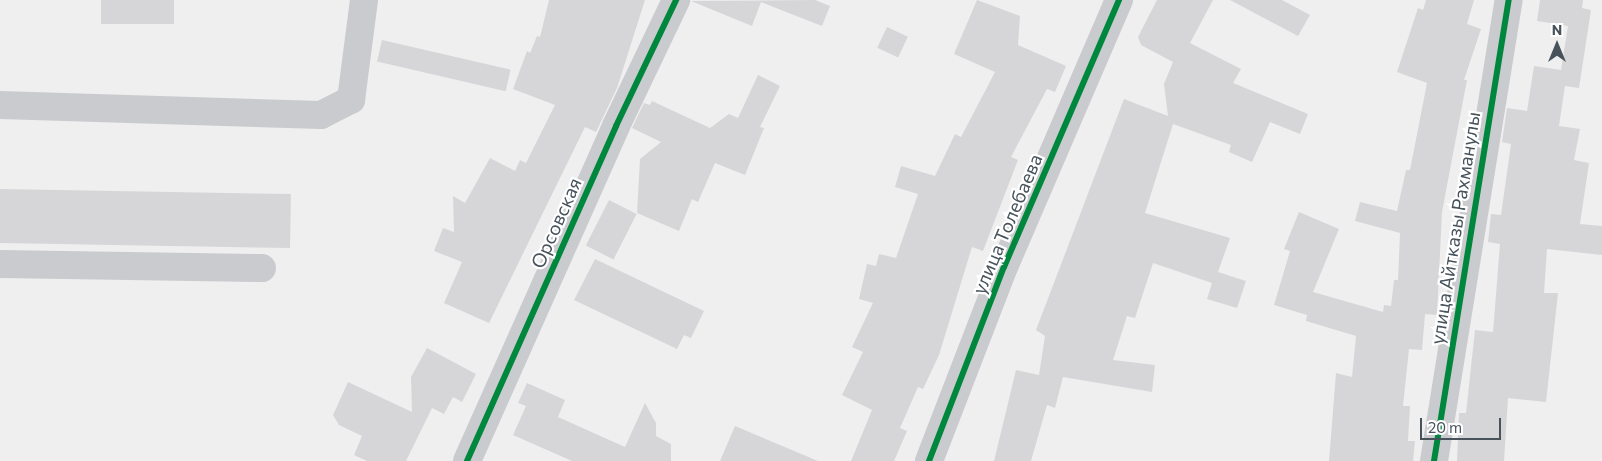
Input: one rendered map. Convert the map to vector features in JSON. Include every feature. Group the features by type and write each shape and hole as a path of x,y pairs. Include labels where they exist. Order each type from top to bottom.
{"street":[{"path":"0,106 321,115 351,100 364,0"},
{"name":"Орсовская","path":"467,461 616,126 676,0"},
{"name":"улица Толебаева","path":"928,461 1004,267 1119,0"},
{"name":"улица Айтказы Рахманулы","path":"1434,461 1508,0"},
{"path":"0,264 262,268"}],"building":[{"path":"101,0 174,0 174,24 101,24"},
{"path":"549,0 645,0 617,88 596,132 585,127 489,323 444,303 462,262 434,251 443,228 454,232 453,196 465,203 490,158 515,171 520,160 526,163 555,105 513,89 527,51 530,53 537,36 540,37"},
{"path":"815,0 830,6 822,26 761,2 752,26 691,1"},
{"path":"977,0 1020,16 1018,45 1066,66 1055,92 1047,89 1011,157 1018,160 983,251 972,247 939,355 923,389 918,387 900,428 907,431 894,461 851,461 872,410 842,395 863,352 852,347 873,303 859,299 867,264 876,266 879,254 896,258 918,194 895,187 901,166 935,176 955,134 961,137 995,72 954,54"},
{"path":"1157,0 1213,0 1190,43 1241,69 1233,83 1308,114 1300,134 1270,122 1252,162 1229,152 1231,145 1173,124 1145,213 1230,238 1218,272 1246,281 1237,308 1207,299 1212,283 1153,263 1135,318 1127,316 1113,360 1155,365 1152,392 1063,377 1055,408 1047,405 1031,461 994,461 1016,370 1039,375 1045,336 1036,330 1124,99 1168,116 1164,84 1173,62 1141,45 1138,37"},
{"path":"1230,0 1282,0 1310,15 1298,36"},
{"path":"1426,0 1474,0 1467,24 1481,29 1464,80 1467,80 1442,212 1437,315 1425,314 1422,350 1409,349 1403,406 1410,406 1408,441 1415,441 1413,461 1329,461 1336,373 1352,377 1356,336 1306,321 1307,315 1274,305 1290,251 1284,249 1299,212 1339,229 1313,292 1383,312 1384,305 1391,306 1394,280 1398,280 1400,233 1355,221 1360,202 1397,211 1406,170 1410,170 1427,83 1397,72 1418,8 1423,10"},
{"path":"1540,0 1583,0 1582,8 1591,10 1579,88 1565,86 1559,126 1580,129 1574,160 1589,163 1580,224 1602,226 1602,255 1547,249 1544,293 1558,293 1546,402 1508,398 1504,461 1457,461 1459,413 1466,413 1475,330 1493,332 1500,244 1488,242 1491,214 1501,215 1511,144 1502,142 1507,108 1527,111 1534,66 1561,70 1568,26 1537,21"},
{"path":"887,27 908,37 898,58 877,48"},
{"path":"382,40 511,70 506,91 377,61"},
{"path":"758,75 780,86 760,127 764,128 745,175 715,163 698,202 692,199 679,231 637,213 640,159 661,142 632,128 644,103 650,105 652,101 710,128 729,114 738,118"},
{"path":"0,189 291,194 290,248 0,243"},
{"path":"609,200 637,214 613,260 586,245"},
{"path":"595,259 704,311 691,338 684,335 677,349 574,300"},
{"path":"427,348 476,374 462,402 453,397 444,414 432,408 406,461 367,461 354,455 362,436 339,425 333,415 348,382 412,412 411,377"},
{"path":"527,383 565,400 558,417 625,447 645,403 656,423 656,436 671,444 671,461 572,461 513,435 526,406 518,403"},
{"path":"735,426 818,461 720,461"}],"cycle path":[{"path":"467,461 616,126 676,0"},
{"path":"929,461 1004,267 1119,0"},
{"path":"1434,461 1509,0"}]}
